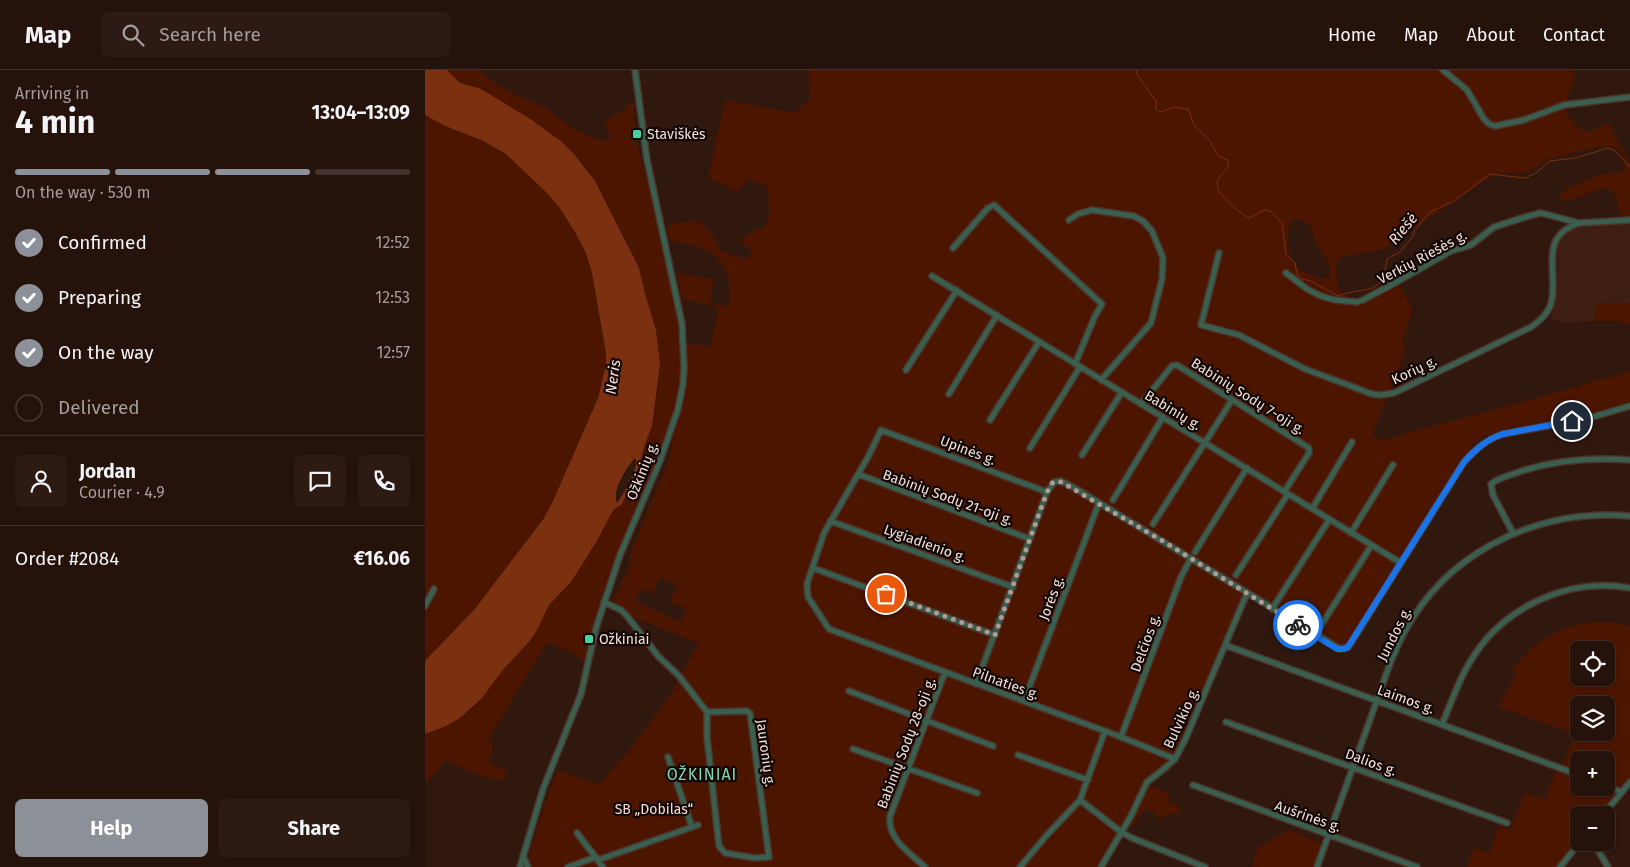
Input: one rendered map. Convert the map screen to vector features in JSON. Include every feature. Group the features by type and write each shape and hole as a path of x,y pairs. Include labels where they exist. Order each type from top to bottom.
{"street":[{"name":"Ožkinių g.","path":"520,867 543,789 581,694 591,645 604,602 626,539 660,461 681,396 685,368 682,324 647,160 635,70"},
{"path":"1443,70 1467,90 1484,119 1489,124 1495,126 1524,120 1564,105 1630,97"},
{"path":"953,248 988,208 994,205 1102,304 1095,316 1078,365 1030,448"},
{"path":"1069,220 1078,214 1092,210 1134,216 1143,221 1152,231 1163,258 1162,279 1151,323 1101,380"},
{"name":"Verkių Riešės g.","path":"1286,273 1307,289 1321,296 1335,300 1357,302 1451,251 1471,245 1494,227 1525,217 1541,214 1579,223 1630,220"},
{"name":"Korių g.","path":"1219,253 1201,325 1239,335 1305,369 1379,395 1394,393 1531,327 1539,321 1549,308 1552,300 1553,255 1556,240 1564,229 1579,223"},
{"name":"Babinių g.","path":"932,276 1401,563"},
{"path":"906,370 957,290"},
{"path":"949,394 997,315"},
{"path":"990,420 1039,342"},
{"name":"Babinių Sodų 7-oji g.","path":"1141,404 1175,365 1309,448 1309,453 1286,493"},
{"path":"1082,455 1121,392"},
{"path":"1153,524 1231,400"},
{"path":"976,684 1047,492 1053,482 1061,482 1099,503 1337,649 1344,649 1348,647 1464,462 1482,444 1493,437 1503,434 1589,418 1630,406"},
{"path":"1113,500 1163,417"},
{"name":"Upinės g.","path":"858,474 881,430 1047,492"},
{"path":"1312,509 1352,442"},
{"path":"1513,533 1493,495 1491,484 1496,480 1530,468 1564,461 1630,460"},
{"path":"1351,533 1393,465"},
{"path":"1195,552 1247,468"},
{"path":"858,474 830,521 821,541 813,568 995,635"},
{"name":"Babinių Sodų 21-oji g.","path":"858,474 1030,539"},
{"path":"1236,575 1286,493"},
{"name":"Jorės g.","path":"1024,701 1099,503"},
{"name":"Jundos g.","path":"1317,867 1392,660 1405,631 1427,598 1469,558 1513,533 1535,525 1568,518 1601,515 1630,516"},
{"path":"1272,609 1329,520"},
{"name":"Lygiadienio g.","path":"830,521 1013,587"},
{"path":"1315,635 1371,546"},
{"name":"Delčios g.","path":"1121,737 1175,594 1191,558"},
{"name":"Pilnaties g.","path":"813,568 807,584 808,596 829,629 1121,737 1175,759"},
{"path":"1442,724 1469,662 1488,637 1509,618 1546,596 1563,591 1601,586 1630,588"},
{"path":"425,606 434,589"},
{"name":"Bulvikio g.","path":"1101,867 1131,816 1147,782 1175,759 1185,740 1247,593"},
{"path":"604,602 621,610 627,616 658,656 679,676 707,712"},
{"name":"Laimos g.","path":"1225,644 1570,772"},
{"name":"Babinių Sodų 28-oji g.","path":"925,867 896,839 889,828 890,816 945,672"},
{"path":"849,690 993,746"},
{"name":"Jauronių g.","path":"747,711 749,713 769,857 755,858 725,853 719,846 707,737 707,712 747,711"},
{"name":"Dalios g.","path":"1226,722 1507,823"},
{"path":"1020,867 1080,800 1105,731"},
{"path":"853,749 977,793"},
{"path":"1018,755 1088,780"},
{"path":"669,757 692,828"},
{"path":"1610,806 1630,782"},
{"name":"Aušrinės g.","path":"1193,785 1417,867"},
{"path":"1615,790 1621,792"},
{"path":"1080,800 1131,838 1205,867"},
{"path":"568,867 698,825"},
{"path":"577,833 603,867"},
{"path":"1560,867 1573,851"},
{"path":"1598,851 1608,867"},
{"path":"523,855 528,867"}],"shaded area":[{"path":"1630,223 1630,303 1597,304 1595,321 1558,322 1552,318 1556,247 1559,239 1569,230 1583,225"}],"green space":[{"path":"447,70 480,70 490,80 518,96 543,106 574,129 603,142 609,138 610,134 605,127 608,121 625,110 627,105 634,102 635,135 652,200 680,328 682,370 672,419 604,593 591,631 585,662 571,652 547,643 488,739 493,746 489,762 507,771 504,781 480,776 446,760 425,784 425,734 446,726 472,709 482,698 502,671 528,643 549,605 571,582 597,541 614,509 621,505 637,476 644,447 652,426 660,364 656,330 639,268 601,192 588,171 568,147 532,120 478,88 460,83"},
{"name":"SB „Dobilas“","path":"808,70 1572,70 1576,77 1568,95 1566,112 1575,125 1584,131 1595,130 1609,123 1630,164 1630,215 1620,215 1615,195 1610,190 1603,188 1574,199 1566,200 1559,198 1559,194 1568,188 1602,174 1620,173 1625,167 1621,152 1615,147 1601,146 1549,159 1528,172 1516,174 1502,173 1489,178 1401,236 1385,249 1338,258 1336,266 1338,287 1356,303 1363,303 1400,285 1411,307 1403,341 1405,352 1372,435 1380,440 1630,371 1630,401 1583,416 1509,428 1482,437 1470,448 1346,645 1339,647 1246,590 1171,761 1145,782 1099,867 532,867 528,859 544,805 557,770 599,785 629,750 669,697 698,643 609,607 627,573 633,547 669,459 686,388 687,344 711,346 718,307 682,299 677,273 714,279 710,302 728,307 730,294 726,273 720,261 705,250 670,240 667,228 675,223 698,221 709,230 720,250 746,259 751,255 751,250 741,240 756,229 764,228 769,214 768,187 749,179 737,192 708,177 725,100 795,113 810,97","holes":["1299,219 1311,227 1318,247 1328,261 1330,268 1327,278 1319,278 1301,270 1294,264 1291,258 1288,245 1288,231 1293,220","660,578 677,586 670,601 686,609 680,622 635,601 640,589 652,595"]},
{"path":"425,115 443,125 481,140 506,154 547,192 559,207 586,253 592,273 606,353 606,364 598,398 544,518 474,610 425,661"},
{"path":"1630,303 1630,325 1617,321 1595,321 1597,304"},
{"path":"1593,622 1610,622 1630,626 1630,777 1620,787 1615,786 1615,751 1570,751 1570,769 1562,766 1572,741 1615,741 1615,696 1570,696 1570,732 1498,707 1516,674 1512,670 1538,643 1568,628"},
{"path":"1556,769 1570,774 1570,796 1614,796 1606,806 1570,806 1570,851 1556,867 1467,867 1474,848 1489,853 1499,825 1510,830 1524,793 1545,799"},
{"path":"1150,787 1169,794 1169,802 1181,808 1178,814 1171,813 1163,818 1156,817 1154,812 1144,810 1131,828 1130,825"},
{"path":"1290,830 1320,843 1313,867 1253,867 1258,847"}],"water":[{"name":"Neris","path":"425,70 447,70 460,83 486,92 532,120 562,142 573,153 595,181 639,268 656,330 660,364 652,426 644,447 637,476 621,505 614,509 597,541 571,582 549,605 536,632 502,671 482,698 460,718 425,734 425,661 474,610 544,518 598,398 606,364 606,353 592,273 586,253 559,207 506,154 481,140 443,125 425,115","holes":["635,458 635,470 628,482 628,486 617,503 616,492 618,486"]}],"waterway":[{"name":"Riešė","path":"1137,70 1136,73 1156,101 1156,110 1160,112 1174,107 1188,109 1194,125 1210,141 1218,156 1229,161 1228,166 1217,183 1218,189 1226,200 1248,218 1265,210 1270,211 1282,222 1286,255 1295,263 1297,275 1338,296 1365,290 1377,285 1385,271 1387,259 1400,252 1430,212 1454,201 1490,174 1525,178 1536,173 1550,161 1575,158 1608,148 1614,150 1630,167"}],"way so far":[{"path":"886,594 995,635 1047,492 1050,485 1057,481 1066,483 1078,490 1298,625"}],"place":[{"name":"Staviškės","path":"637,134"},
{"name":"Ožkiniai","path":"589,639"}],"district":[{"name":"OŽKINIAI","path":"702,774"}],"route":[{"path":"1298,625 1337,649 1348,647 1464,462 1473,452 1493,437 1572,421"}]}
